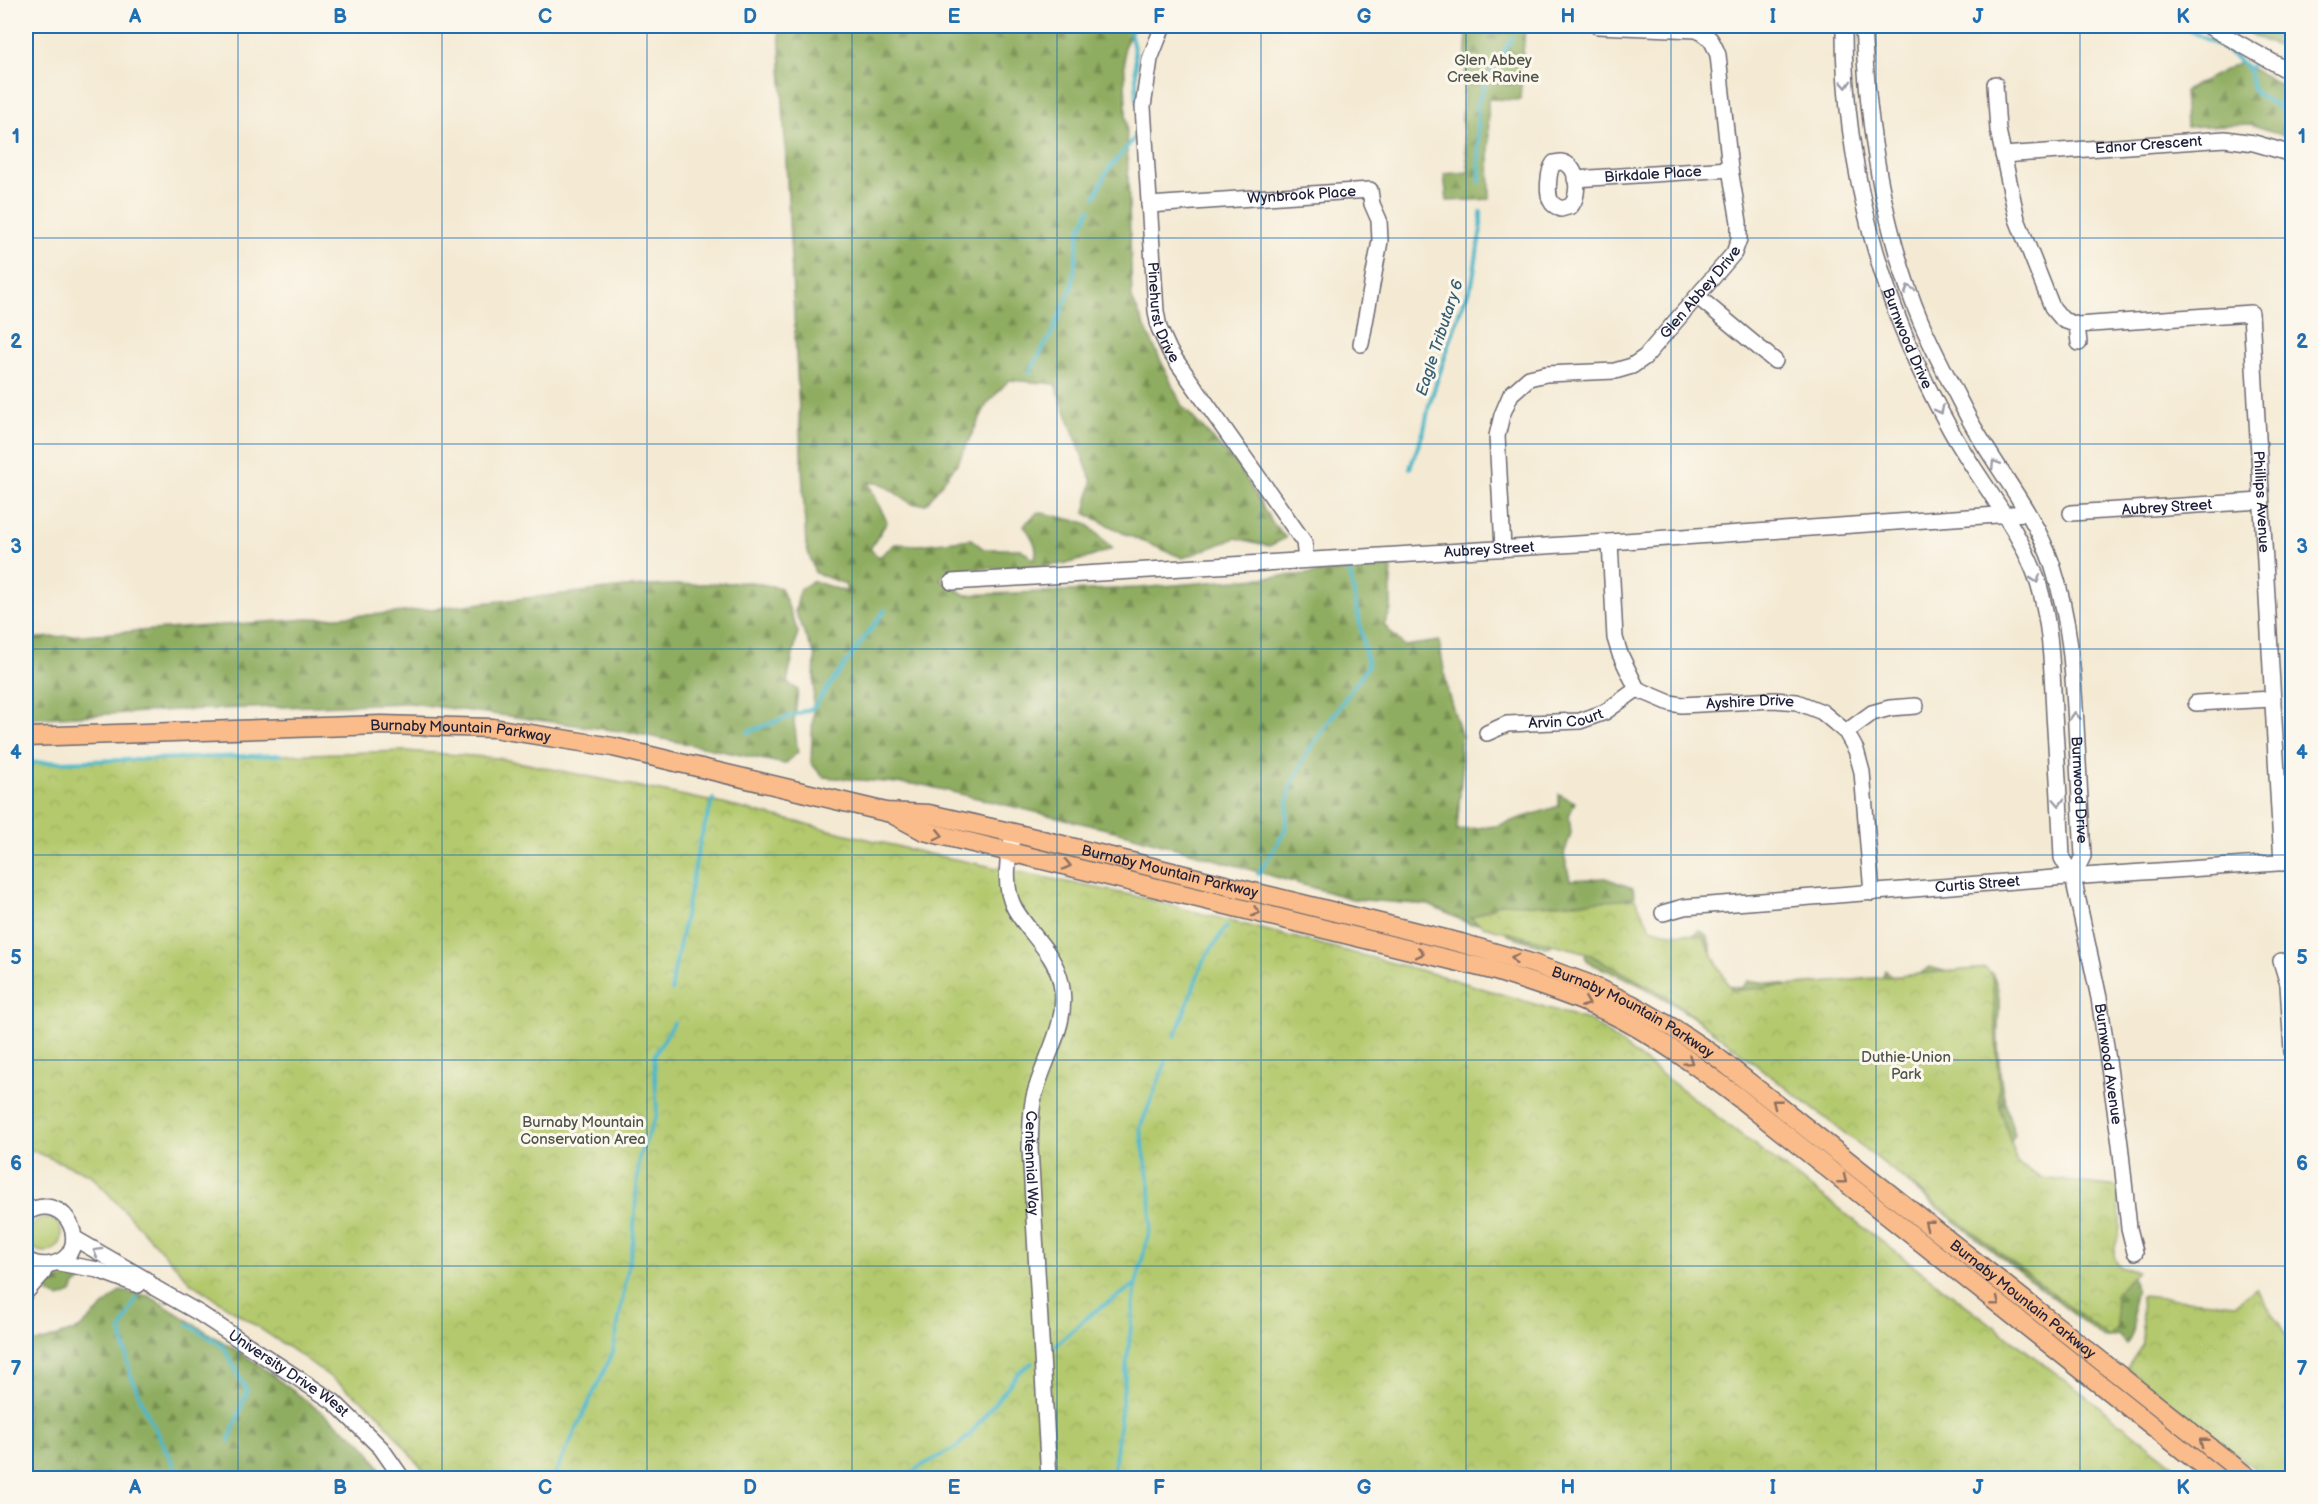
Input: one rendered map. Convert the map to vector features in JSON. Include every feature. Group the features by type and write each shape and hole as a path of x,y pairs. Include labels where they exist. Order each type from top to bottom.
{"main road":[{"name":"Burnaby Mountain Parkway","path":"26,738 341,726 439,725 493,728 613,747 886,812 929,814 1014,832 1497,953 1556,971 1633,1005 1718,1058 2249,1479"},
{"name":"Burnaby Mountain Parkway","path":"886,812 924,831 1492,970 1562,994 1615,1016 1690,1061 1738,1097 2218,1479"}],"street":[{"name":"Pinehurst Drive","path":"1163,26 1150,59 1143,107 1156,311 1163,340 1304,543 1306,561"},
{"name":"Glen Abbey Drive","path":"1503,548 1497,436 1502,415 1511,394 1529,378 1615,371 1632,366 1646,357 1734,253 1739,239 1739,222 1730,169 1718,55 1713,41 1705,33 1696,30 1597,26"},
{"name":"Burnwood Drive","path":"1844,26 1850,124 1858,174 1882,272 1923,377 1949,428 2017,535 2038,582 2052,660 2062,858 2073,877"},
{"name":"Burnwood Drive","path":"1863,26 1866,81 1879,173 1903,272 1942,368 1980,439 2026,513 2051,561 2064,606 2072,648 2083,856 2073,877"},
{"path":"2208,26 2292,73"},
{"path":"1995,84 1997,121 2017,219 2052,307 2063,320 2078,325 2079,343"},
{"name":"Ednor Crescent","path":"2003,154 2224,140 2254,143 2292,154"},
{"name":"Birkdale Place","path":"1575,179 1730,169"},
{"name":"Wynbrook Place","path":"1149,205 1370,190 1372,204 1379,220 1380,241 1361,344"},
{"path":"1698,297 1775,361"},
{"name":"Phillips Avenue","path":"2078,325 2251,313 2273,699 2287,863"},
{"name":"Aubrey Street","path":"2071,513 2261,501"},
{"name":"Aubrey Street","path":"952,582 1610,542 2026,513"},
{"path":"1610,542 1615,638 1637,689"},
{"name":"Ayshire Drive","path":"1637,689 1670,703 1682,705 1774,700 1797,702 1821,712 1846,732 1856,750 1862,772 1872,893"},
{"name":"Arvin Court","path":"1487,733 1507,724 1580,721 1605,712 1637,689"},
{"path":"2196,703 2273,699"},
{"path":"1846,732 1872,713 1890,708 1916,706"},
{"name":"Centennial Way","path":"1014,832 1010,851 1009,887 1014,907 1050,955 1059,974 1064,1006 1059,1028 1034,1097 1030,1148 1049,1479"},
{"name":"Curtis Street","path":"1663,912 1684,907 2287,863"},
{"name":"Burnwood Avenue","path":"2073,877 2107,1043 2129,1228 2135,1252"},
{"path":"2281,962 2288,984 2292,1052"},
{"path":"26,1292 43,1273 70,1252 74,1238 69,1220 63,1213 54,1209 29,1208"},
{"name":"University Drive West","path":"74,1238 199,1313 334,1402 381,1448 402,1479"},
{"name":"University Drive West","path":"26,1259 37,1264 98,1270 141,1286 155,1288"}],"green space":[{"path":"779,26 1135,26 1124,47 1132,299 1182,406 1239,467 1271,521 1286,538 1269,546 1236,538 1183,558 1125,534 1085,513 1092,482 1055,384 1009,380 987,404 958,462 926,504 912,504 882,484 868,482 887,522 870,549 879,557 895,544 919,545 971,539 984,549 1021,549 1034,560 1035,546 1024,525 1038,512 1086,523 1112,548 1074,562 1053,565 950,569 940,579 965,595 1139,588 1391,567 1391,610 1384,625 1404,646 1439,641 1448,693 1462,737 1457,830 1496,826 1559,806 1559,794 1575,802 1569,816 1571,833 1564,854 1570,880 1605,878 1633,888 1635,896 1603,907 1650,935 1692,937 1699,930 1707,935 1722,985 1741,988 1748,981 1805,988 1881,984 1885,970 1895,979 1915,987 1921,973 1930,967 1963,976 1975,972 1991,972 1999,998 1998,1035 2001,1078 2015,1134 2009,1146 2012,1161 2048,1182 2089,1184 2111,1267 2128,1275 2135,1284 2134,1328 2126,1344 2118,1335 2104,1338 1925,1198 1884,1159 1748,1052 1660,996 1628,979 1589,963 1585,957 1589,945 1557,931 1551,946 1545,947 1508,935 1499,922 1470,924 1429,905 1352,899 1127,834 923,785 823,777 811,763 815,656 795,612 800,589 813,581 847,592 845,584 815,573 806,545"},
{"name":"Glen Abbey Creek Ravine","path":"1500,26 1525,26 1520,100 1488,99 1490,199 1447,201 1444,174 1469,172 1462,121 1467,33 1499,35"},
{"path":"2237,26 2292,26 2292,51 2266,42"},
{"path":"2240,62 2292,91 2292,138 2250,124 2186,127 2184,91"},
{"path":"750,582 781,588 798,632 787,682 798,690 794,722 798,752 785,764 634,733 410,703 178,710 26,719 26,639 394,613 625,587"},
{"name":"Burnaby Mountain Conservation Area","path":"406,751 498,758 719,803 929,854 1131,895 1438,975 1591,1021 2082,1393 2190,1478 429,1478 376,1411 303,1357 191,1283 91,1175 26,1148 26,763"},
{"name":"Duthie-Union Park","path":"1635,899 1651,928 1664,932 1702,936 1732,991 1986,968 1992,975 2000,1108 2017,1163 2040,1178 2118,1187 2120,1226 2114,1252 2116,1262 2120,1267 2137,1271 2115,1294 2118,1327 2109,1337 1667,996 1587,953 1483,926 1471,918 1501,903 1542,905"},
{"path":"45,1218 57,1223 62,1235 57,1247 45,1252 33,1247 28,1235 33,1223"},
{"path":"71,1276 82,1276 83,1280 75,1285 72,1293 59,1298 49,1294 45,1286 50,1282"},
{"path":"2256,1288 2292,1344 2292,1478 2267,1478 2127,1368 2143,1344 2141,1296 2235,1304"},
{"path":"120,1291 149,1296 252,1360 363,1443 387,1478 26,1478 26,1344 79,1329"}],"waterway":[{"path":"1129,26 1135,54 1137,102"},
{"path":"2260,26 2275,35"},
{"path":"2176,30 2184,28 2210,41 2227,51 2249,70"},
{"name":"Eagle Tributary 6","path":"1480,182 1477,104 1487,80 1512,38"},
{"path":"2252,65 2249,70 2254,92 2292,116"},
{"path":"1095,197 1107,171 1138,134"},
{"path":"1029,373 1052,333 1072,287 1080,229 1090,209"},
{"name":"Eagle Tributary 6","path":"1410,468 1461,308 1472,284 1481,229 1481,212"},
{"path":"1258,874 1285,831 1290,788 1307,753 1368,666 1348,563"},
{"path":"748,732 813,708 885,610"},
{"path":"26,763 281,755"},
{"path":"672,991 700,841 713,799"},
{"path":"1175,1037 1203,961 1227,926"},
{"path":"553,1478 613,1352 633,1241 639,1157 657,1114 654,1056 674,1023"},
{"path":"1113,1478 1136,1284 1151,1224 1150,1187 1140,1128 1166,1062"},
{"path":"1050,1350 1091,1314 1136,1284"},
{"path":"137,1297 121,1330 130,1373 147,1414 181,1478"},
{"path":"188,1324 223,1346 247,1391 229,1441"},
{"path":"905,1478 921,1466 957,1447 971,1433 1020,1371 1032,1363"}]}
